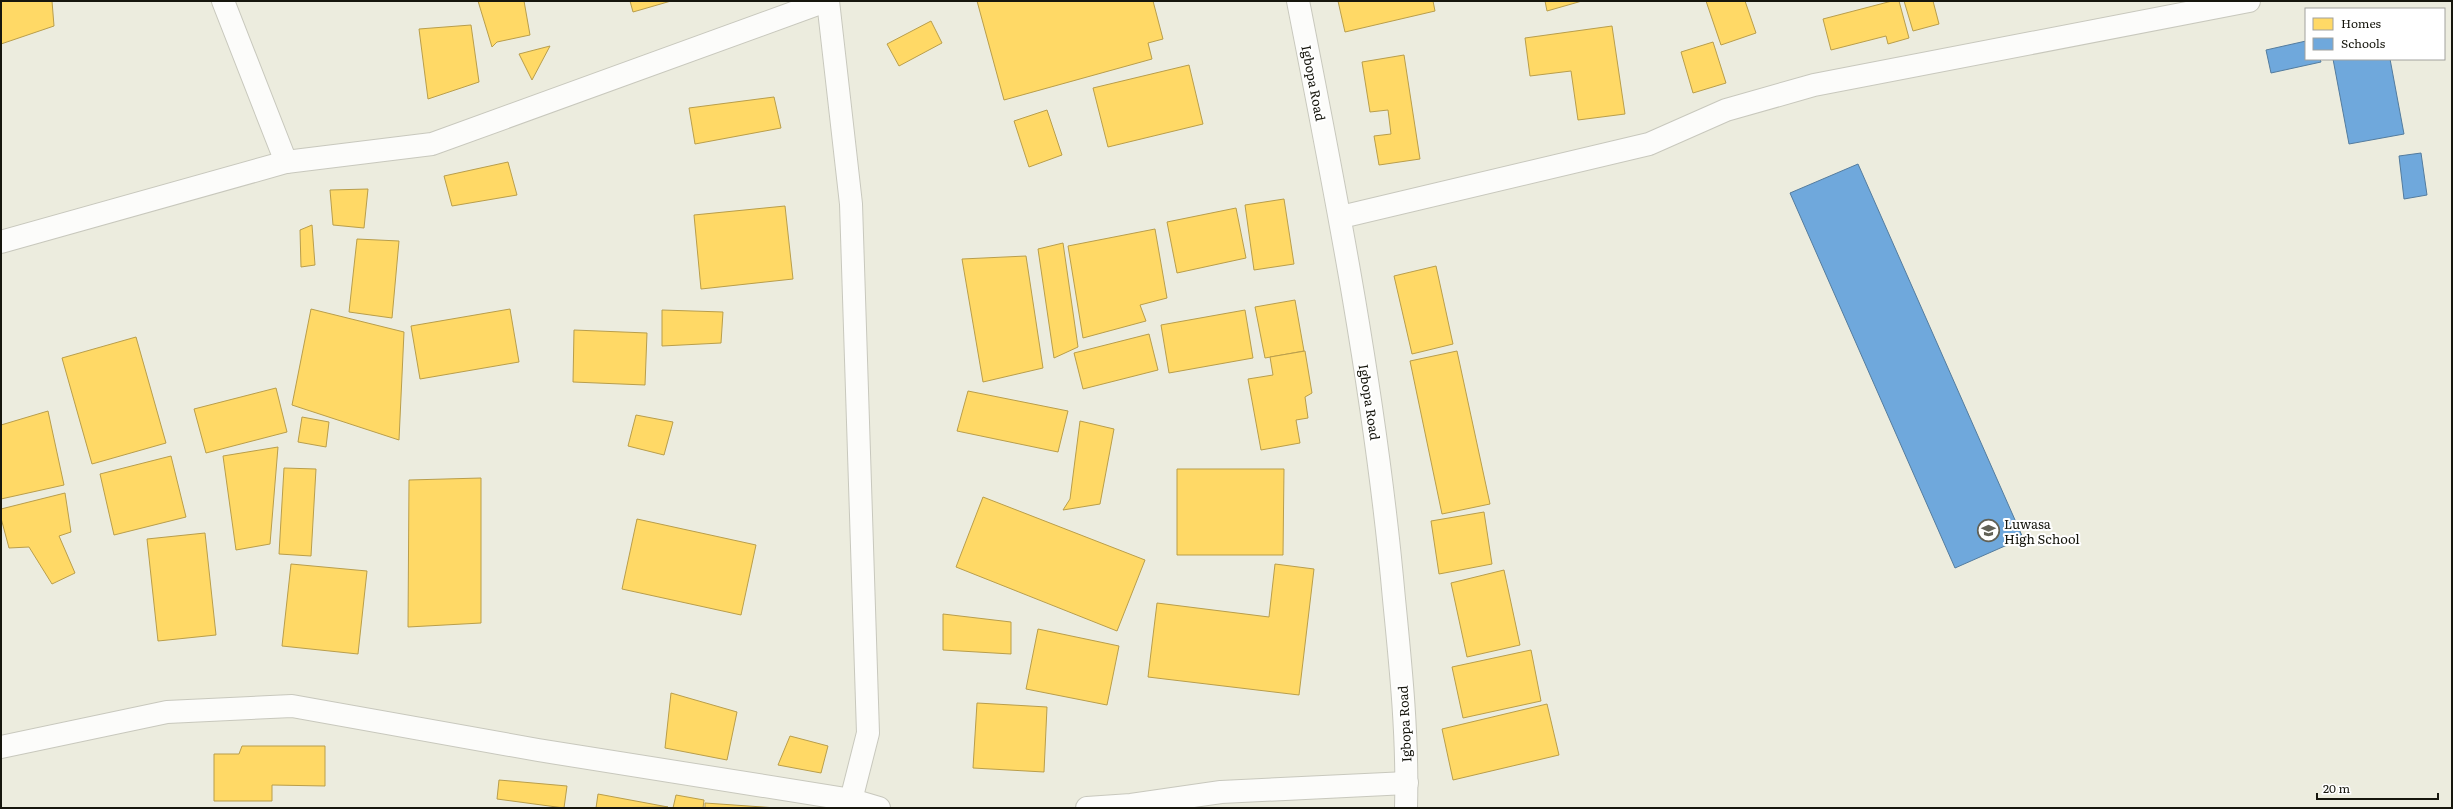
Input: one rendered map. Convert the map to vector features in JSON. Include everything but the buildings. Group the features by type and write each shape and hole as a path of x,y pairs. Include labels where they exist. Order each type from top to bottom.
{"street":[{"path":"224,1 286,162"},
{"path":"1,242 286,162 432,144 827,1 851,204 860,465 868,733 851,804"},
{"name":"Igbopa Road","path":"1298,1 1340,217 1386,508 1406,728 1406,808"},
{"path":"1340,217 1649,144 1726,110 1814,85 2249,1"},
{"path":"1,747 167,712 292,706 538,750 879,808"},
{"path":"1087,808 1131,805 1221,792 1407,783"}],"place":[{"name":"Luwasa High School","path":"1989,530"}]}
